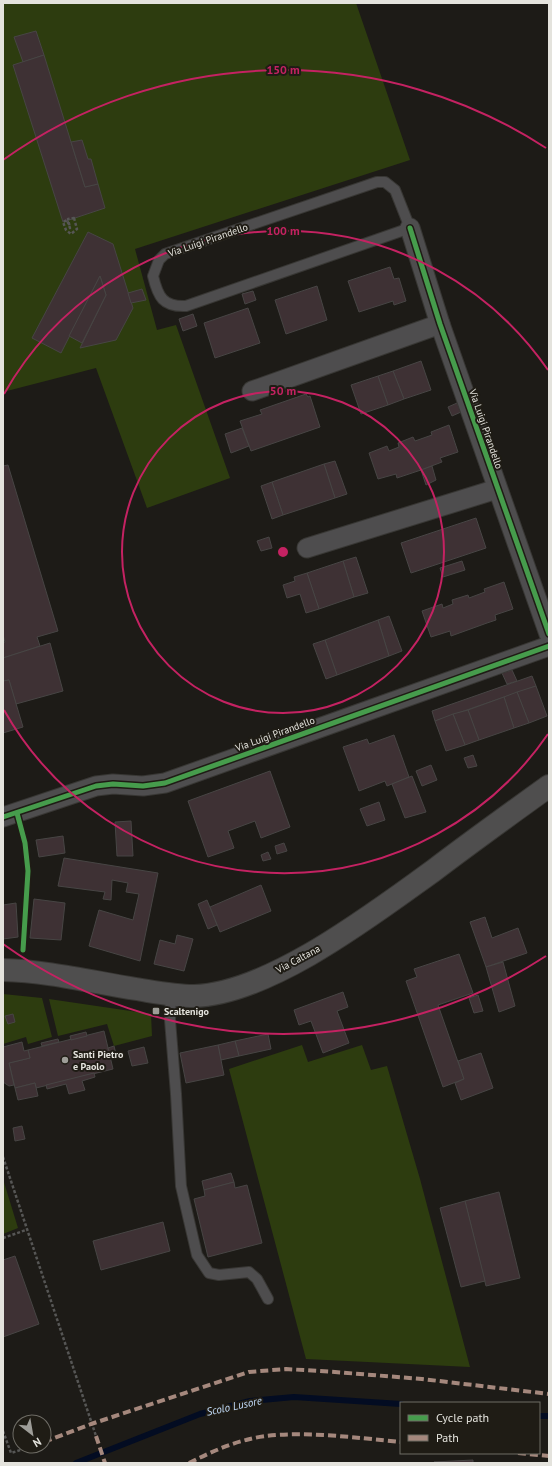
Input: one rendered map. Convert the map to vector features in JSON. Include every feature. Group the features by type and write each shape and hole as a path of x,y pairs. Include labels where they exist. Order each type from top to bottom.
{"main road":[{"name":"Via Caltana","path":"3,970 49,974 171,995 195,996 216,993 247,984 283,968 318,949 394,898 549,786"}],"street":[{"name":"Via Luigi Pirandello","path":"410,228 440,324 549,634"},
{"path":"252,391 440,324"},
{"path":"307,548 497,488"},
{"name":"Via Luigi Pirandello","path":"3,817 96,786 113,784 143,786 165,783 549,646"}],"lane":[{"name":"Via Luigi Pirandello","path":"377,182 385,182 395,190 410,228 186,306 176,307 167,304 161,296 153,276 159,260 165,254 377,182"},
{"path":"171,995 170,1020 181,1186 197,1255 209,1273 219,1274 249,1272 257,1279 268,1299"}],"path":[{"path":"74,218 68,220 70,228 68,220 63,222 66,230 71,234 77,229 74,218"},
{"path":"3,1157 26,1230 96,1436"},
{"path":"3,1238 26,1230"},
{"path":"3,1431 12,1453"}],"green space":[{"path":"3,3 356,3 410,160 135,249 157,330 176,325 230,478 147,508 96,368 3,392"},
{"path":"3,994 42,998 52,1037 28,1044 26,1037 3,1044"},
{"path":"49,999 151,1014 152,1036 114,1046 107,1024 58,1036"},
{"path":"302,1045 308,1062 362,1045 371,1070 387,1066 420,1179 470,1367 306,1359 229,1069"},
{"path":"3,1179 18,1228 3,1234"}],"building":[{"path":"36,31 44,55 23,62 14,37"},
{"path":"44,55 85,187 98,184 105,208 63,222 13,65"},
{"path":"82,140 88,159 91,159 98,184 85,187 71,142"},
{"path":"88,232 113,244 133,308 116,340 80,348 106,295 100,276 61,353 32,338"},
{"path":"390,267 394,279 399,278 406,301 394,305 393,301 359,312 348,281"},
{"path":"100,276 106,295 82,343 69,336"},
{"path":"317,286 327,320 286,334 275,300"},
{"path":"142,289 146,300 131,303 128,293"},
{"path":"253,291 256,300 245,304 242,294"},
{"path":"248,308 260,343 215,358 204,323"},
{"path":"193,314 197,326 183,331 179,319"},
{"path":"421,361 431,390 404,399 393,371"},
{"path":"393,371 404,399 388,405 378,376"},
{"path":"378,376 388,405 361,414 351,385"},
{"path":"306,394 308,397 310,396 320,427 251,451 240,421 262,414 260,410"},
{"path":"457,403 461,412 452,416 448,407"},
{"path":"449,425 458,452 440,458 442,462 421,470 397,478 396,474 378,479 369,453 387,446 389,451 399,447 398,443 413,437 415,441 432,435 431,432"},
{"path":"242,428 249,446 231,453 225,434"},
{"path":"335,461 347,494 335,498 324,464"},
{"path":"324,464 335,498 283,515 272,482"},
{"path":"8,465 58,631 37,637 40,646 3,658 3,643 5,642 3,635 3,466"},
{"path":"432,466 436,480 426,485 421,470"},
{"path":"272,482 283,515 272,519 261,486"},
{"path":"476,518 486,548 411,573 401,543"},
{"path":"269,537 272,548 261,551 257,541"},
{"path":"356,557 368,593 354,597 343,561"},
{"path":"343,561 354,597 319,609 307,573"},
{"path":"462,561 465,570 443,577 440,568"},
{"path":"307,573 319,609 306,613 300,594 287,598 283,585 295,581 294,577"},
{"path":"504,582 513,609 495,615 496,620 451,636 450,631 431,637 422,611 442,604 443,608 453,604 452,600 468,595 469,598 485,592 484,589"},
{"path":"389,616 402,651 389,656 378,620"},
{"path":"378,620 389,656 337,675 325,640"},
{"path":"325,640 337,675 326,679 313,644"},
{"path":"50,643 63,691 16,704 9,680 3,681 3,658"},
{"path":"512,670 517,681 507,684 502,673"},
{"path":"532,676 536,686 435,721 432,711"},
{"path":"9,680 23,727 3,733 3,681"},
{"path":"536,686 547,716 529,723 517,692"},
{"path":"517,692 529,723 514,728 504,697"},
{"path":"504,697 514,728 479,740 468,710"},
{"path":"468,710 479,740 465,745 453,714"},
{"path":"453,714 465,745 446,751 435,721"},
{"path":"394,735 409,777 387,786 385,781 359,791 343,747 367,739 369,744"},
{"path":"473,755 477,766 468,768 464,758"},
{"path":"431,765 437,780 422,786 416,771"},
{"path":"270,771 290,827 261,838 255,821 228,831 234,848 208,857 188,801"},
{"path":"412,776 426,812 405,818 392,784"},
{"path":"379,802 385,820 367,826 360,809"},
{"path":"131,821 133,856 117,856 115,822"},
{"path":"63,836 65,853 39,857 36,840"},
{"path":"284,843 287,851 277,854 275,846"},
{"path":"268,852 271,859 263,861 261,855"},
{"path":"64,858 158,873 140,961 89,946 99,910 133,920 139,894 126,892 128,883 112,880 111,900 103,899 105,892 58,886"},
{"path":"261,885 271,911 220,932 210,907"},
{"path":"34,899 65,903 61,940 30,938"},
{"path":"207,900 217,925 208,929 198,904"},
{"path":"16,903 18,937 3,939 3,905"},
{"path":"485,917 492,938 518,928 527,953 486,967 470,922"},
{"path":"177,935 193,939 184,971 154,964 160,940 175,944"},
{"path":"459,954 473,993 438,1005 464,1079 443,1087 406,981 417,977 414,969"},
{"path":"503,962 515,1006 499,1012 486,967"},
{"path":"343,992 348,1007 337,1011 349,1043 323,1053 311,1021 299,1025 294,1010"},
{"path":"478,995 483,1011 474,1013 469,998"},
{"path":"13,1014 15,1022 8,1024 5,1016"},
{"name":"Santi Pietro e Paolo","path":"104,1031 113,1069 36,1088 35,1083 15,1088 9,1063 30,1058 28,1050"},
{"path":"86,1032 87,1036 71,1040 70,1036"},
{"path":"268,1034 271,1049 239,1056 235,1041"},
{"path":"58,1039 59,1042 42,1046 41,1043"},
{"path":"235,1041 239,1056 221,1060 218,1045"},
{"path":"22,1042 24,1051 28,1050 30,1058 9,1063 14,1085 9,1086 3,1082 3,1047"},
{"path":"218,1045 224,1075 186,1083 180,1053"},
{"path":"114,1046 116,1054 110,1055 108,1048"},
{"path":"144,1047 148,1063 132,1066 128,1051"},
{"path":"481,1053 493,1088 461,1100 455,1083 464,1079 458,1061"},
{"path":"94,1073 95,1077 82,1081 85,1090 69,1094 66,1084 47,1089 46,1085"},
{"path":"35,1083 38,1096 18,1100 15,1088"},
{"path":"22,1126 25,1139 15,1141 13,1128"},
{"path":"231,1173 234,1182 204,1190 202,1181"},
{"path":"234,1182 235,1188 247,1185 262,1243 208,1257 194,1199 205,1196 204,1190"},
{"path":"499,1192 520,1278 486,1286 465,1201"},
{"path":"465,1201 485,1281 461,1287 440,1208"},
{"path":"163,1222 170,1251 101,1270 93,1241"},
{"path":"15,1256 39,1324 3,1337 3,1260"},
{"path":"473,1460 473,1463 434,1462"}],"waterway":[{"name":"Scolo Lusore","path":"76,1463 200,1414 250,1401 294,1397 400,1404"},
{"name":"Scolo Lusore","path":"540,1416 549,1416"}],"marked path":[{"path":"52,1439 91,1424 249,1372 286,1369 335,1372 422,1379 549,1394"},
{"path":"189,1463 231,1444 263,1436 302,1434 344,1436 400,1442"},
{"path":"96,1436 105,1463"},
{"path":"528,1454 549,1456"}],"cycle path":[{"path":"410,228 440,324 549,634"},
{"path":"3,817 96,786 113,784 143,786 165,783 549,646"},
{"path":"17,813 25,843 28,871 23,950"}],"place":[{"name":"Scaltenigo","path":"156,1011"},
{"name":"Santi Pietro e Paolo","path":"65,1060"}]}
